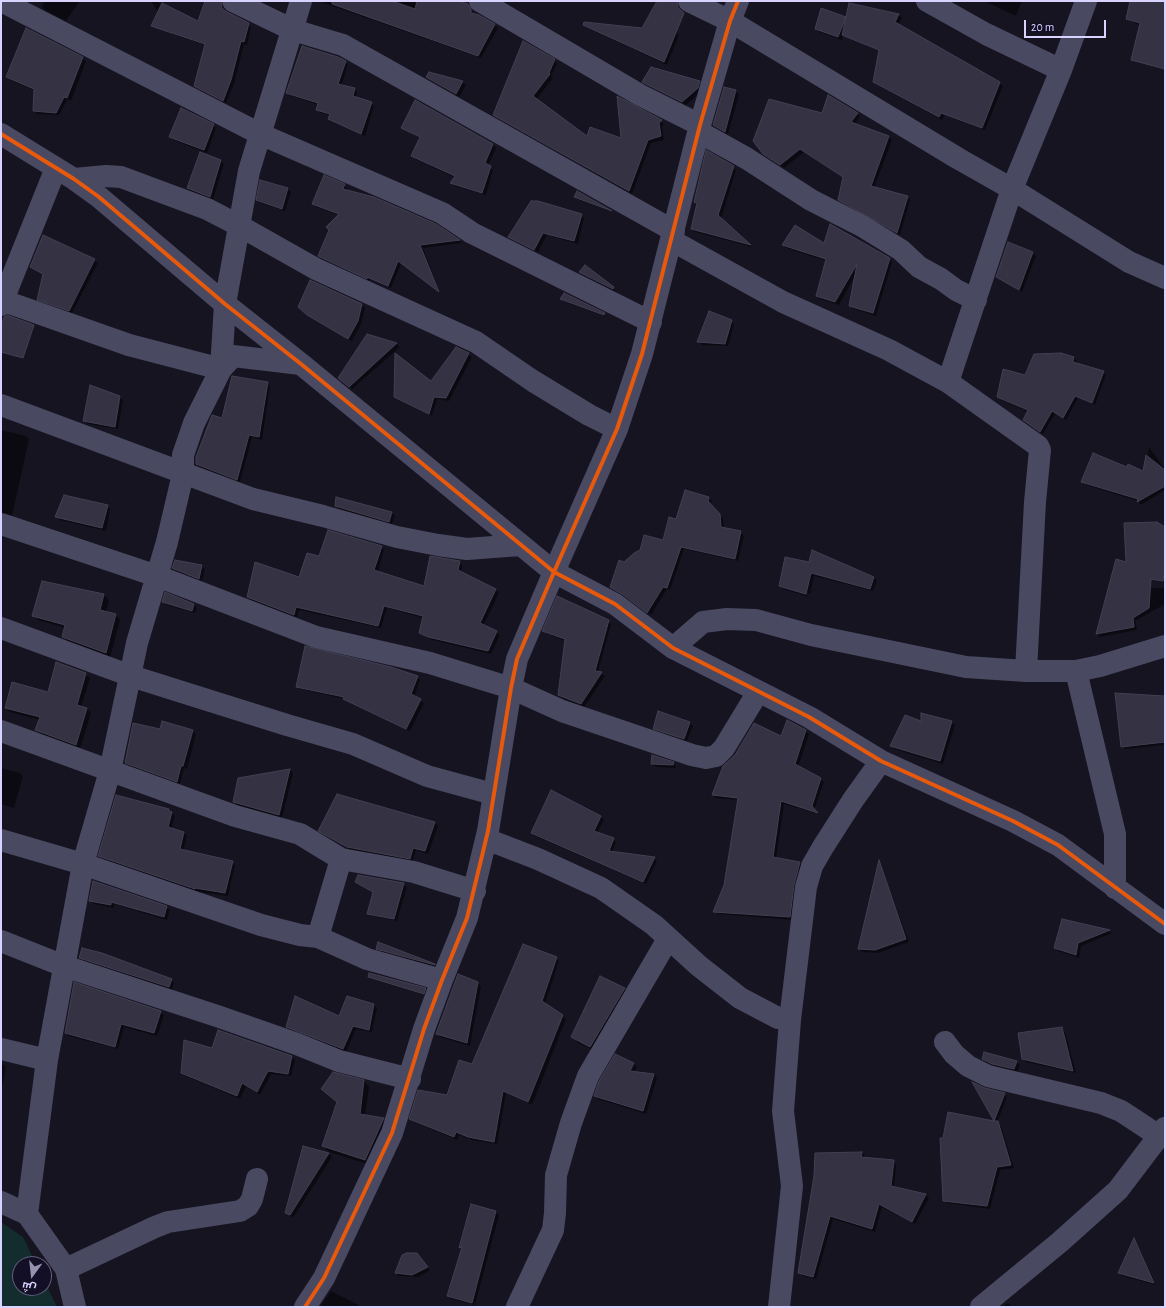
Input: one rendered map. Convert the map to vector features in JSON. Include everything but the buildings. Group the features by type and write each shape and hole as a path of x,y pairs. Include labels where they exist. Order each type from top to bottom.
{"street":[{"path":"1,1 260,134 442,213 472,233 651,322"},
{"path":"233,1 293,30 343,45 672,235 783,302 888,350 948,382 1033,441 1040,450 1035,502 1026,672"},
{"path":"221,369 225,304 238,225 249,171 301,1"},
{"path":"480,1 699,129 812,200 862,226 901,250 919,267 941,279 956,290 976,300"},
{"path":"689,1 730,21 959,159 1012,189 1129,262 1165,278"},
{"path":"305,1307 324,1278 392,1133 410,1080 424,1029 467,918 475,891 486,839 517,659 617,429 651,322 699,129 730,21 738,1"},
{"path":"927,1 986,34 1061,70"},
{"path":"948,382 1012,189 1061,70 1086,1"},
{"path":"1,134 99,197 225,304 301,364 554,572 615,604 673,648 809,717 881,761 1013,821 1058,845 1165,924"},
{"path":"65,174 121,177 207,210 238,225 316,269 476,342 589,415 617,429"},
{"path":"65,174 1,302 129,344 221,369"},
{"path":"28,1214 48,1060 83,864 110,771 137,643 157,576 183,474 184,455 194,423 221,369 233,356 301,364"},
{"path":"1,405 253,500 323,516 397,537 467,549 520,545"},
{"path":"1,524 157,576 316,637 430,663 511,688 562,711 692,755 706,758 716,756 724,748 758,692"},
{"path":"673,648 703,622 728,619 756,620 811,634 966,667 1026,672 1076,671 1100,666 1165,646"},
{"path":"1,628 131,676 353,744 427,776 493,794"},
{"path":"1076,671 1115,834 1115,888"},
{"path":"1,731 235,816 300,834 341,859 414,872 475,891"},
{"path":"779,1307 792,1186 783,1111 790,1020 806,887 810,871 848,807 881,761"},
{"path":"486,839 538,859 601,888 654,925 699,966 740,998 778,1018 790,1020"},
{"path":"1,840 83,864 262,925 300,935 318,937 367,960 442,980"},
{"path":"318,937 341,859"},
{"path":"517,1307 553,1230 556,1213 556,1175 571,1123 588,1076 668,939"},
{"path":"1,941 64,966 253,1029 339,1061 410,1080"},
{"path":"945,1042 954,1054 968,1066 988,1076 1101,1103 1121,1111 1162,1132 1118,1190 1060,1242 980,1307"},
{"path":"1,1049 48,1060"},
{"path":"66,1269 155,1226 168,1222 240,1210 248,1206 252,1199 257,1178"},
{"path":"1,1202 28,1214 66,1269 75,1307"}],"green space":[{"path":"1,1222 23,1237 32,1256 12,1256 12,1296 52,1296 57,1307 1,1307"}],"cycle path":[{"path":"305,1307 324,1278 392,1133 424,1029 467,918 488,831 517,659 617,429 642,354 700,125 730,21 738,1"},
{"path":"1,134 74,179 99,197 225,304 301,364 554,572 615,604 673,648 809,717 881,761 1013,821 1058,845 1165,924"}]}
